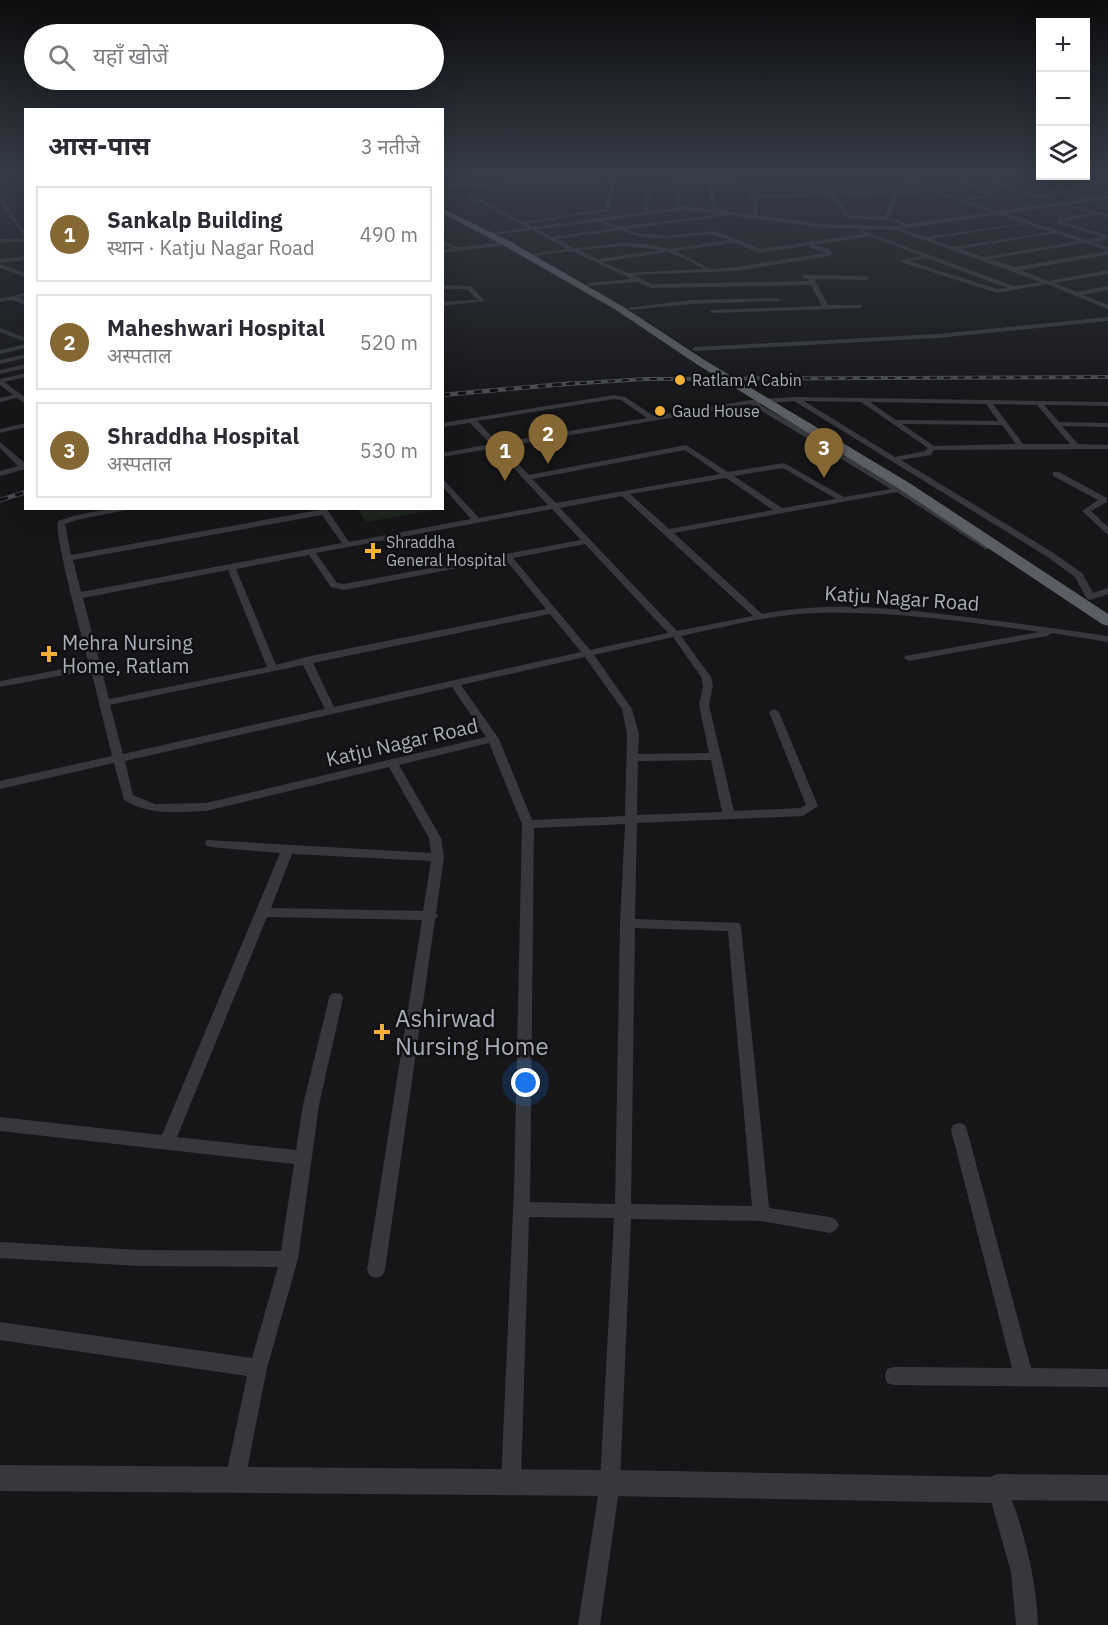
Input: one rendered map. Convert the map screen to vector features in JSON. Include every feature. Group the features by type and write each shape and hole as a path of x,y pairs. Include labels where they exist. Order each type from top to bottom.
{"highway":[{"path":"523,251 974,521 1108,609"},
{"path":"528,251 630,308 695,349 707,362"},
{"path":"770,400 1108,621"}],"street":[{"path":"537,255 568,251"},
{"path":"576,251 651,286 772,284 811,280"},
{"path":"597,261 668,251 711,271"},
{"path":"627,274 711,271 829,254 827,251"},
{"path":"913,251 1017,289"},
{"path":"961,251 1015,269 1108,307"},
{"path":"983,258 1030,251"},
{"path":"1015,269 1108,251"},
{"path":"928,256 903,261 993,291 1017,289 1108,272"},
{"path":"0,261 24,258"},
{"path":"0,266 24,274"},
{"path":"590,285 638,280 866,278"},
{"path":"811,280 826,307"},
{"path":"772,284 778,300 785,307"},
{"path":"444,287 469,287 482,301 444,304"},
{"path":"1077,294 1108,288"},
{"path":"0,291 24,302"},
{"path":"0,300 24,295"},
{"path":"630,308 691,302 778,300"},
{"path":"712,311 860,306"},
{"path":"695,349 948,335 1108,320"},
{"path":"0,330 24,342"},
{"path":"0,345 24,342"},
{"path":"0,352 24,342"},
{"path":"0,363 24,357"},
{"path":"0,372 24,366"},
{"path":"0,382 24,376"},
{"path":"0,382 23,399"},
{"path":"444,425 614,397 623,398 653,419"},
{"path":"0,400 23,399"},
{"path":"770,400 894,459 1079,575 1090,597 1108,591"},
{"path":"770,400 896,490 1033,576 1075,599"},
{"path":"444,456 770,400 1108,404"},
{"path":"862,400 932,448 1108,447"},
{"path":"988,402 1021,446"},
{"path":"1038,402 1059,424 1076,447"},
{"path":"472,420 675,634 708,681 704,705 729,816"},
{"path":"893,422 1004,423"},
{"path":"0,430 24,424"},
{"path":"1059,424 1108,425"},
{"path":"526,478 682,447 690,448 780,511"},
{"path":"2,448 24,466"},
{"path":"894,459 928,453 932,448"},
{"path":"77,596 784,465 842,499"},
{"path":"0,474 24,466"},
{"path":"1056,474 1104,500 1086,511 1108,532"},
{"path":"444,482 477,521"},
{"path":"667,532 896,490"},
{"path":"624,493 760,617"},
{"name":"Katju Nagar Road","path":"121,510 75,518 61,523 60,527 128,797 137,804 178,808 206,807 493,739 454,682 760,617 816,610 854,609 900,612 1108,639"},
{"path":"68,558 323,510 347,545"},
{"path":"311,552 334,585 339,587 586,541"},
{"path":"508,557 587,653 627,709 633,734 627,923 623,1211 610,1483 589,1625"},
{"path":"231,567 272,667"},
{"path":"105,703 551,611"},
{"path":"909,658 1058,631"},
{"path":"306,660 331,711"},
{"path":"0,684 96,666"},
{"path":"0,785 119,760 454,682"},
{"path":"528,824 630,822 803,812 812,806 774,712"},
{"path":"493,739 528,824 521,1209 512,1482"},
{"path":"632,758 716,756"},
{"path":"376,1270 431,916 438,856 435,838 392,763"},
{"path":"211,843 288,850 438,856"},
{"path":"166,1144 288,850"},
{"path":"264,912 431,916"},
{"path":"627,923 734,926 761,1214"},
{"path":"235,1480 258,1368 289,1258 311,1105 336,998"},
{"path":"0,1124 303,1158"},
{"path":"959,1130 1024,1377"},
{"path":"521,1209 761,1214 830,1225"},
{"path":"0,1250 140,1257 289,1258"},
{"path":"0,1331 258,1368"},
{"path":"894,1376 1108,1378"},
{"path":"0,1478 610,1483 990,1490 997,1487 1108,1488"},
{"path":"997,1487 1017,1551 1027,1608 1027,1625"}],"shaded area":[{"path":"358,510 433,510 367,522"}],"railway":[{"path":"555,385 645,379 1108,377"},
{"path":"555,385 575,383"},
{"path":"444,395 555,385"},
{"path":"0,500 24,493"}],"place":[{"name":"Ratlam A Cabin","path":"680,380"},
{"name":"Gaud House","path":"660,411"},
{"name":"Maheshwari Hospital","path":"548,464"},
{"name":"Shraddha Hospital","path":"824,478"},
{"name":"Sankalp Building","path":"505,481"},
{"name":"Shraddha General Hospital","path":"373,551"},
{"name":"Mehra Nursing Home, Ratlam","path":"49,654"},
{"name":"Ashirwad Nursing Home","path":"382,1032"}]}
